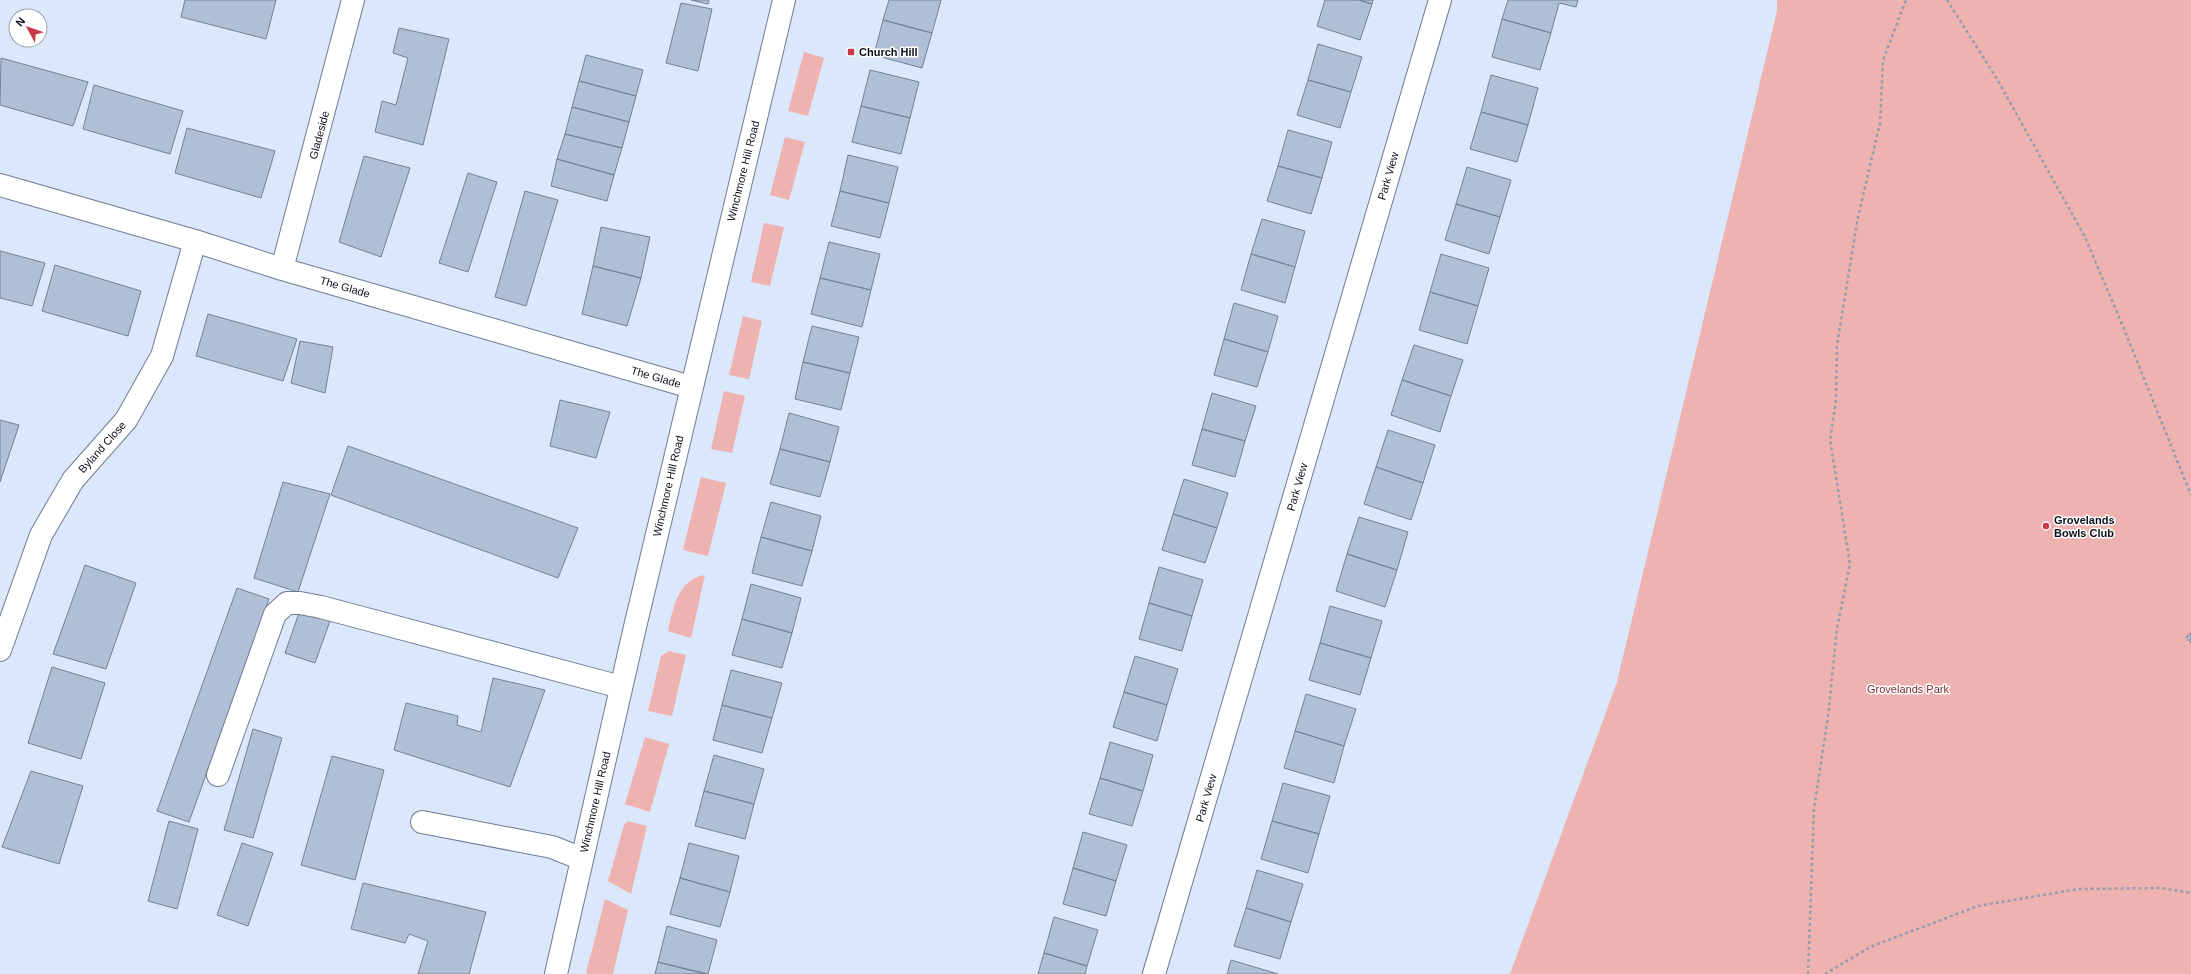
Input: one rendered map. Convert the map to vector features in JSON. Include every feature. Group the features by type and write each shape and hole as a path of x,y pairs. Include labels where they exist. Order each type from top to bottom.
{"street":[{"name":"Gladeside","path":"282,269 353,0"},
{"name":"Winchmore Hill Road","path":"556,974 691,387 784,0"},
{"name":"Park View","path":"1154,974 1440,0"},
{"name":"The Glade","path":"0,185 195,241 282,269 691,387"},
{"name":"Byland Close","path":"0,650 41,535 73,480 126,420 162,356 195,241"},
{"path":"218,774 275,614 287,603 300,603 321,607 621,687"},
{"path":"422,822 552,847 582,859"}],"path":[{"path":"1808,974 1814,808 1828,717 1837,628 1850,564 1830,440 1836,400 1837,345 1858,217 1880,124 1883,60 1906,0"},
{"path":"1948,0 1997,79 2085,238 2124,328 2191,495"},
{"path":"1825,974 1870,947 1978,906 2079,889 2161,888 2191,893"}],"green space":[{"name":"Grovelands Park","path":"1777,0 2191,0 2191,974 1510,974 1617,682 1777,11"},
{"path":"804,52 824,58 808,116 788,111"},
{"path":"785,137 805,142 789,200 770,195"},
{"path":"764,223 784,227 770,286 751,282"},
{"path":"743,316 762,321 749,379 729,375"},
{"path":"724,391 745,396 732,453 711,449"},
{"path":"701,477 726,483 708,556 683,550"},
{"path":"705,575 691,638 668,631 675,604 683,588 689,582"},
{"path":"669,651 686,655 672,716 648,711 661,656"},
{"path":"645,737 669,744 650,812 625,804"},
{"path":"628,821 647,826 631,894 608,881 624,825"},
{"path":"605,899 628,910 613,974 589,974 586,973"}],"building":[{"path":"185,0 276,0 266,39 181,17"},
{"path":"691,0 709,0 708,4"},
{"path":"889,0 941,0 932,33 883,20"},
{"path":"1325,0 1359,0 1372,4 1360,40 1317,26"},
{"path":"1359,0 1373,0 1372,4"},
{"path":"1508,0 1578,0 1576,7 1559,3 1551,33 1502,19"},
{"path":"681,3 712,9 698,71 666,63"},
{"path":"1502,19 1551,33 1540,70 1492,57"},
{"path":"883,20 932,33 922,68 874,55"},
{"path":"399,28 449,39 423,145 375,132 382,101 396,105 408,58 393,53"},
{"path":"1318,44 1362,57 1351,92 1308,80"},
{"path":"586,55 643,70 636,96 579,81"},
{"path":"1,58 88,82 73,126 0,105"},
{"path":"870,70 919,82 910,118 861,106"},
{"path":"1491,75 1538,88 1528,125 1481,112"},
{"path":"1308,80 1351,92 1340,128 1297,115"},
{"path":"579,81 636,96 629,122 572,107"},
{"path":"94,85 183,111 170,154 83,129"},
{"path":"861,106 910,118 901,154 852,142"},
{"path":"572,107 629,122 622,148 565,134"},
{"path":"1481,112 1528,125 1517,162 1470,149"},
{"path":"187,128 275,151 261,198 175,173"},
{"path":"1288,130 1332,142 1322,178 1278,166"},
{"path":"565,134 622,148 614,175 557,159"},
{"path":"848,155 898,167 889,203 840,191"},
{"path":"364,156 410,168 381,257 339,242"},
{"path":"557,159 614,175 607,201 551,186"},
{"path":"1278,166 1322,178 1311,214 1267,201"},
{"path":"1467,167 1511,180 1500,217 1456,204"},
{"path":"468,173 497,182 468,272 439,263"},
{"path":"525,191 558,200 526,306 495,297"},
{"path":"840,191 889,203 880,238 831,226"},
{"path":"1456,204 1500,217 1489,254 1445,240"},
{"path":"1262,219 1305,231 1295,267 1251,254"},
{"path":"601,227 650,237 641,278 593,266"},
{"path":"829,242 880,254 871,290 820,278"},
{"path":"0,251 45,263 32,306 0,298"},
{"path":"1251,254 1295,267 1285,303 1241,290"},
{"path":"1441,254 1489,268 1478,306 1430,292"},
{"path":"55,265 141,291 128,336 42,311"},
{"path":"593,266 641,278 627,326 582,314"},
{"path":"820,278 871,290 862,327 811,314"},
{"path":"1430,292 1478,306 1467,344 1419,330"},
{"path":"1234,303 1278,316 1268,352 1224,339"},
{"path":"208,314 297,339 283,381 196,356"},
{"path":"812,326 859,337 850,373 803,362"},
{"path":"1224,339 1268,352 1257,387 1214,375"},
{"path":"300,341 333,347 325,393 291,383"},
{"path":"1414,345 1463,360 1451,396 1402,380"},
{"path":"803,362 850,373 841,410 795,399"},
{"path":"1402,380 1451,396 1440,432 1391,415"},
{"path":"1212,393 1256,406 1245,441 1202,429"},
{"path":"560,400 610,412 596,458 550,446"},
{"path":"789,413 839,427 830,462 780,449"},
{"path":"0,420 19,425 0,482"},
{"path":"1202,429 1245,441 1235,477 1192,465"},
{"path":"1388,430 1435,445 1423,483 1376,467"},
{"path":"348,446 578,528 558,578 331,495"},
{"path":"780,449 830,462 820,497 770,484"},
{"path":"1376,467 1423,483 1411,520 1364,504"},
{"path":"1184,479 1228,493 1217,528 1173,514"},
{"path":"283,482 330,494 298,592 254,578"},
{"path":"771,502 821,516 812,551 761,537"},
{"path":"1173,514 1217,528 1205,563 1162,550"},
{"path":"1359,517 1408,532 1397,570 1347,554"},
{"path":"761,537 812,551 802,586 752,573"},
{"path":"1347,554 1397,570 1385,607 1336,591"},
{"path":"85,565 136,583 106,669 53,654"},
{"path":"1159,567 1203,580 1192,616 1149,603"},
{"path":"751,584 801,598 792,633 742,619"},
{"path":"237,588 269,599 189,822 157,811"},
{"path":"1149,603 1192,616 1182,651 1139,639"},
{"path":"1330,606 1382,621 1371,658 1320,643"},
{"path":"300,610 330,621 315,663 285,653"},
{"path":"742,619 792,633 782,668 732,655"},
{"path":"2191,633 2191,643 2186,637"},
{"path":"1320,643 1371,658 1360,695 1309,680"},
{"path":"1135,656 1178,669 1167,705 1124,692"},
{"path":"52,667 105,683 81,759 28,743"},
{"path":"731,670 782,683 772,718 722,705"},
{"path":"493,678 545,690 510,787 394,750 406,703 458,716 457,725 481,732"},
{"path":"1124,692 1167,705 1157,741 1113,727"},
{"path":"1306,694 1356,709 1344,746 1295,731"},
{"path":"722,705 772,718 762,753 713,740"},
{"path":"253,729 282,738 253,838 224,830"},
{"path":"1295,731 1344,746 1334,783 1284,768"},
{"path":"1110,742 1153,755 1143,791 1100,778"},
{"path":"714,755 764,769 754,804 704,791"},
{"path":"332,756 384,770 355,880 301,865"},
{"path":"31,771 83,786 59,864 2,847"},
{"path":"1100,778 1143,791 1132,826 1089,814"},
{"path":"1283,783 1330,796 1319,834 1272,821"},
{"path":"704,791 754,804 745,839 695,826"},
{"path":"169,821 198,829 177,909 148,901"},
{"path":"1272,821 1319,834 1308,873 1261,859"},
{"path":"1083,832 1127,845 1116,881 1073,868"},
{"path":"242,843 273,853 248,926 217,915"},
{"path":"689,843 739,856 730,892 680,878"},
{"path":"1073,868 1116,881 1106,916 1063,904"},
{"path":"1257,870 1303,884 1291,922 1246,908"},
{"path":"680,878 730,892 720,927 670,914"},
{"path":"363,883 486,912 469,974 418,974 428,941 409,934 405,943 351,929"},
{"path":"1246,908 1291,922 1280,959 1234,946"},
{"path":"1054,917 1098,930 1087,966 1044,953"},
{"path":"667,926 717,940 708,974 658,962"},
{"path":"1044,953 1087,966 1085,974 1038,974"},
{"path":"1231,960 1278,974 1227,974"},
{"path":"658,962 705,974 655,974"}],"place":[{"name":"Church Hill","path":"851,52"},
{"name":"Grovelands Bowls Club","path":"2046,526"}]}
